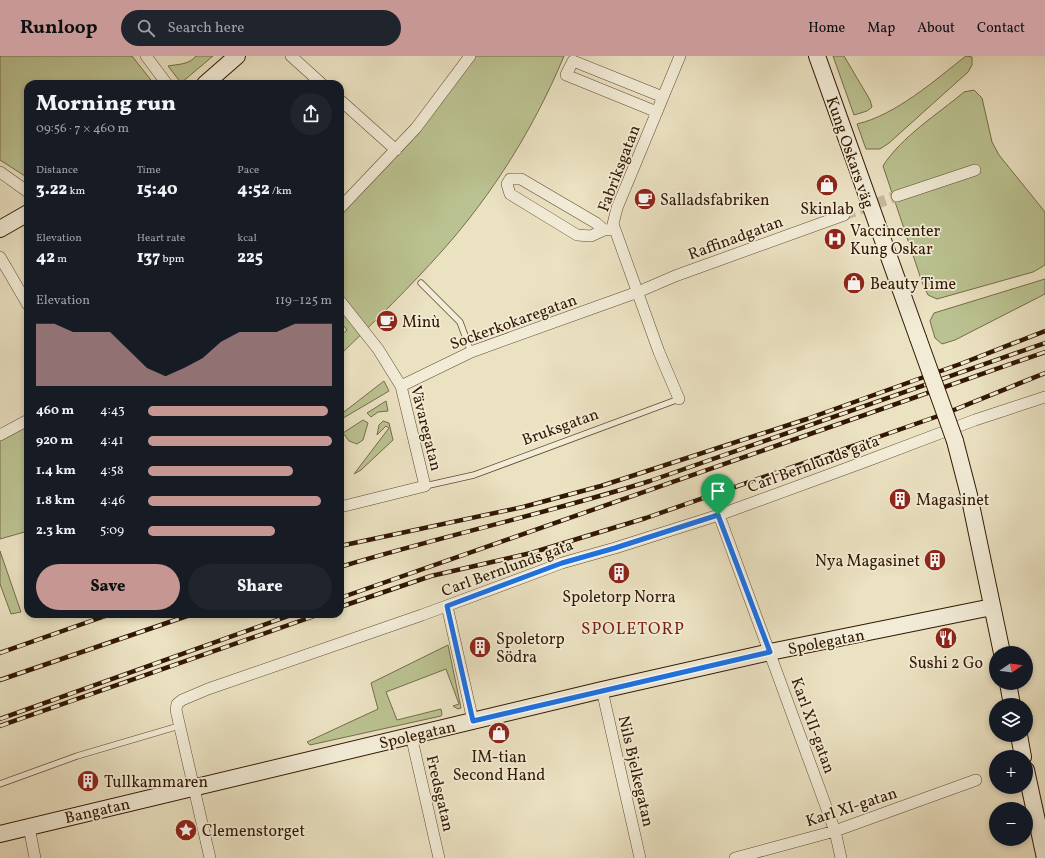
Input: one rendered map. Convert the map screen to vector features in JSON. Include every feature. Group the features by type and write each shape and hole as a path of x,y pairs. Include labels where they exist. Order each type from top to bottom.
{"street":[{"path":"146,56 164,80"},
{"path":"210,80 237,56"},
{"path":"291,56 318,80"},
{"path":"344,204 416,128 443,94 470,56"},
{"name":"Fabriksgatan","path":"638,292 608,229 680,56"},
{"name":"Kung Oskars väg","path":"817,56 955,441 970,495 992,607"},
{"path":"657,112 566,75 573,61 663,97"},
{"path":"344,104 396,150"},
{"path":"897,196 975,170"},
{"path":"0,172 24,189"},
{"path":"510,179 521,179 608,229 591,236 577,235 510,194 507,184 510,179"},
{"path":"0,229 24,215"},
{"name":"Raffinadgatan","path":"638,292 675,276 844,215"},
{"path":"0,257 24,298"},
{"name":"Sockerkokaregatan","path":"401,386 471,352 638,292"},
{"name":"Bruksgatan","path":"638,292 658,352 679,399"},
{"name":"Vävaregatan","path":"344,306 378,348 401,386 425,486"},
{"name":"Carl Bernlunds gata","path":"194,788 176,707 182,700 208,689 447,606 562,563 615,548 718,515 975,420 1045,397"},
{"path":"0,435 24,422"},
{"name":"Bruksgatan","path":"344,506 425,486"},
{"name":"Karl XII-gatan","path":"718,515 835,831 840,858"},
{"path":"447,606 473,721"},
{"path":"992,607 1000,646"},
{"name":"Spolegatan","path":"194,788 602,690 770,652 992,607"},
{"name":"Nils Bjelkegatan","path":"602,690 640,858"},
{"name":"Fredsgatan","path":"411,735 439,858"},
{"name":"Karl XI-gatan","path":"735,858 835,831 976,780"},
{"path":"194,788 210,858"},
{"name":"Bangatan","path":"0,834 194,788"},
{"path":"1031,794 1045,858"},
{"path":"29,827 35,858"}],"lane":[{"path":"421,283 460,322 471,352"},
{"name":"Bruksgatan","path":"425,486 474,475 679,399"},
{"path":"0,784 89,752 179,726"}],"green space":[{"path":"0,56 132,56 151,80 24,80 24,175 0,160"},
{"path":"196,56 213,56 185,80 179,80 168,66 187,63"},
{"path":"470,56 564,56 553,82 526,133 495,183 461,229 392,304 344,351 344,333 347,330 344,326 344,204 360,189"},
{"path":"833,56 844,56 870,100 872,107 867,111 854,115"},
{"path":"966,56 972,57 972,65 968,72 889,143 880,149 866,149 857,124 886,113 900,105 928,86"},
{"path":"974,90 982,98 992,142 999,155 1045,212 1045,265 1033,272 937,299 928,295 922,282 883,166 900,145 920,126 964,92"},
{"path":"1045,279 1045,294 955,340 942,344 935,338 930,321 934,313"},
{"path":"384,381 389,391 344,418 344,412"},
{"path":"386,401 388,411 378,412 371,417 367,413"},
{"path":"363,420 368,423 363,440 357,444 349,441 344,432"},
{"path":"383,421 389,423 393,440 361,470 354,474 389,428 386,426 377,435 379,425"},
{"path":"24,422 24,532 0,539 0,435"},
{"path":"0,551 21,612 11,614 0,584"},
{"path":"448,645 461,708 458,709 453,706 459,704 446,669 386,692 397,720 441,709 441,716 310,745 307,742 378,709 371,683"}],"tunnel":[{"path":"844,215 897,196"}],"railway":[{"path":"344,545 523,507 601,486 807,419 963,363 1045,331"},
{"path":"344,566 573,504 650,481 1045,343"},
{"path":"344,597 1045,352"},
{"path":"344,606 431,576 531,553 646,518 944,414 1045,373"},
{"path":"0,653 100,618"},
{"path":"0,680 181,618"},
{"path":"0,719 283,618"},
{"path":"0,726 309,618"}],"place":[{"name":"Skinlab","path":"827,185"},
{"name":"Salladsfabriken","path":"645,199"},
{"name":"Vaccincenter Kung Oskar","path":"835,239"},
{"name":"Beauty Time","path":"854,283"},
{"name":"Minù","path":"387,321"},
{"name":"Magasinet","path":"900,499"},
{"name":"Nya Magasinet","path":"935,560"},
{"name":"Spoletorp Norra","path":"619,573"},
{"name":"Sushi 2 Go","path":"946,638"},
{"name":"Spoletorp Södra","path":"480,647"},
{"name":"IM-tian Second Hand","path":"499,733"},
{"name":"Tullkammaren","path":"88,781"},
{"name":"Clemenstorget","path":"186,830"}],"district":[{"name":"SPOLETORP","path":"633,628"}],"route":[{"path":"718,515 770,652 473,721 447,606 562,563 615,548 718,515"}]}
